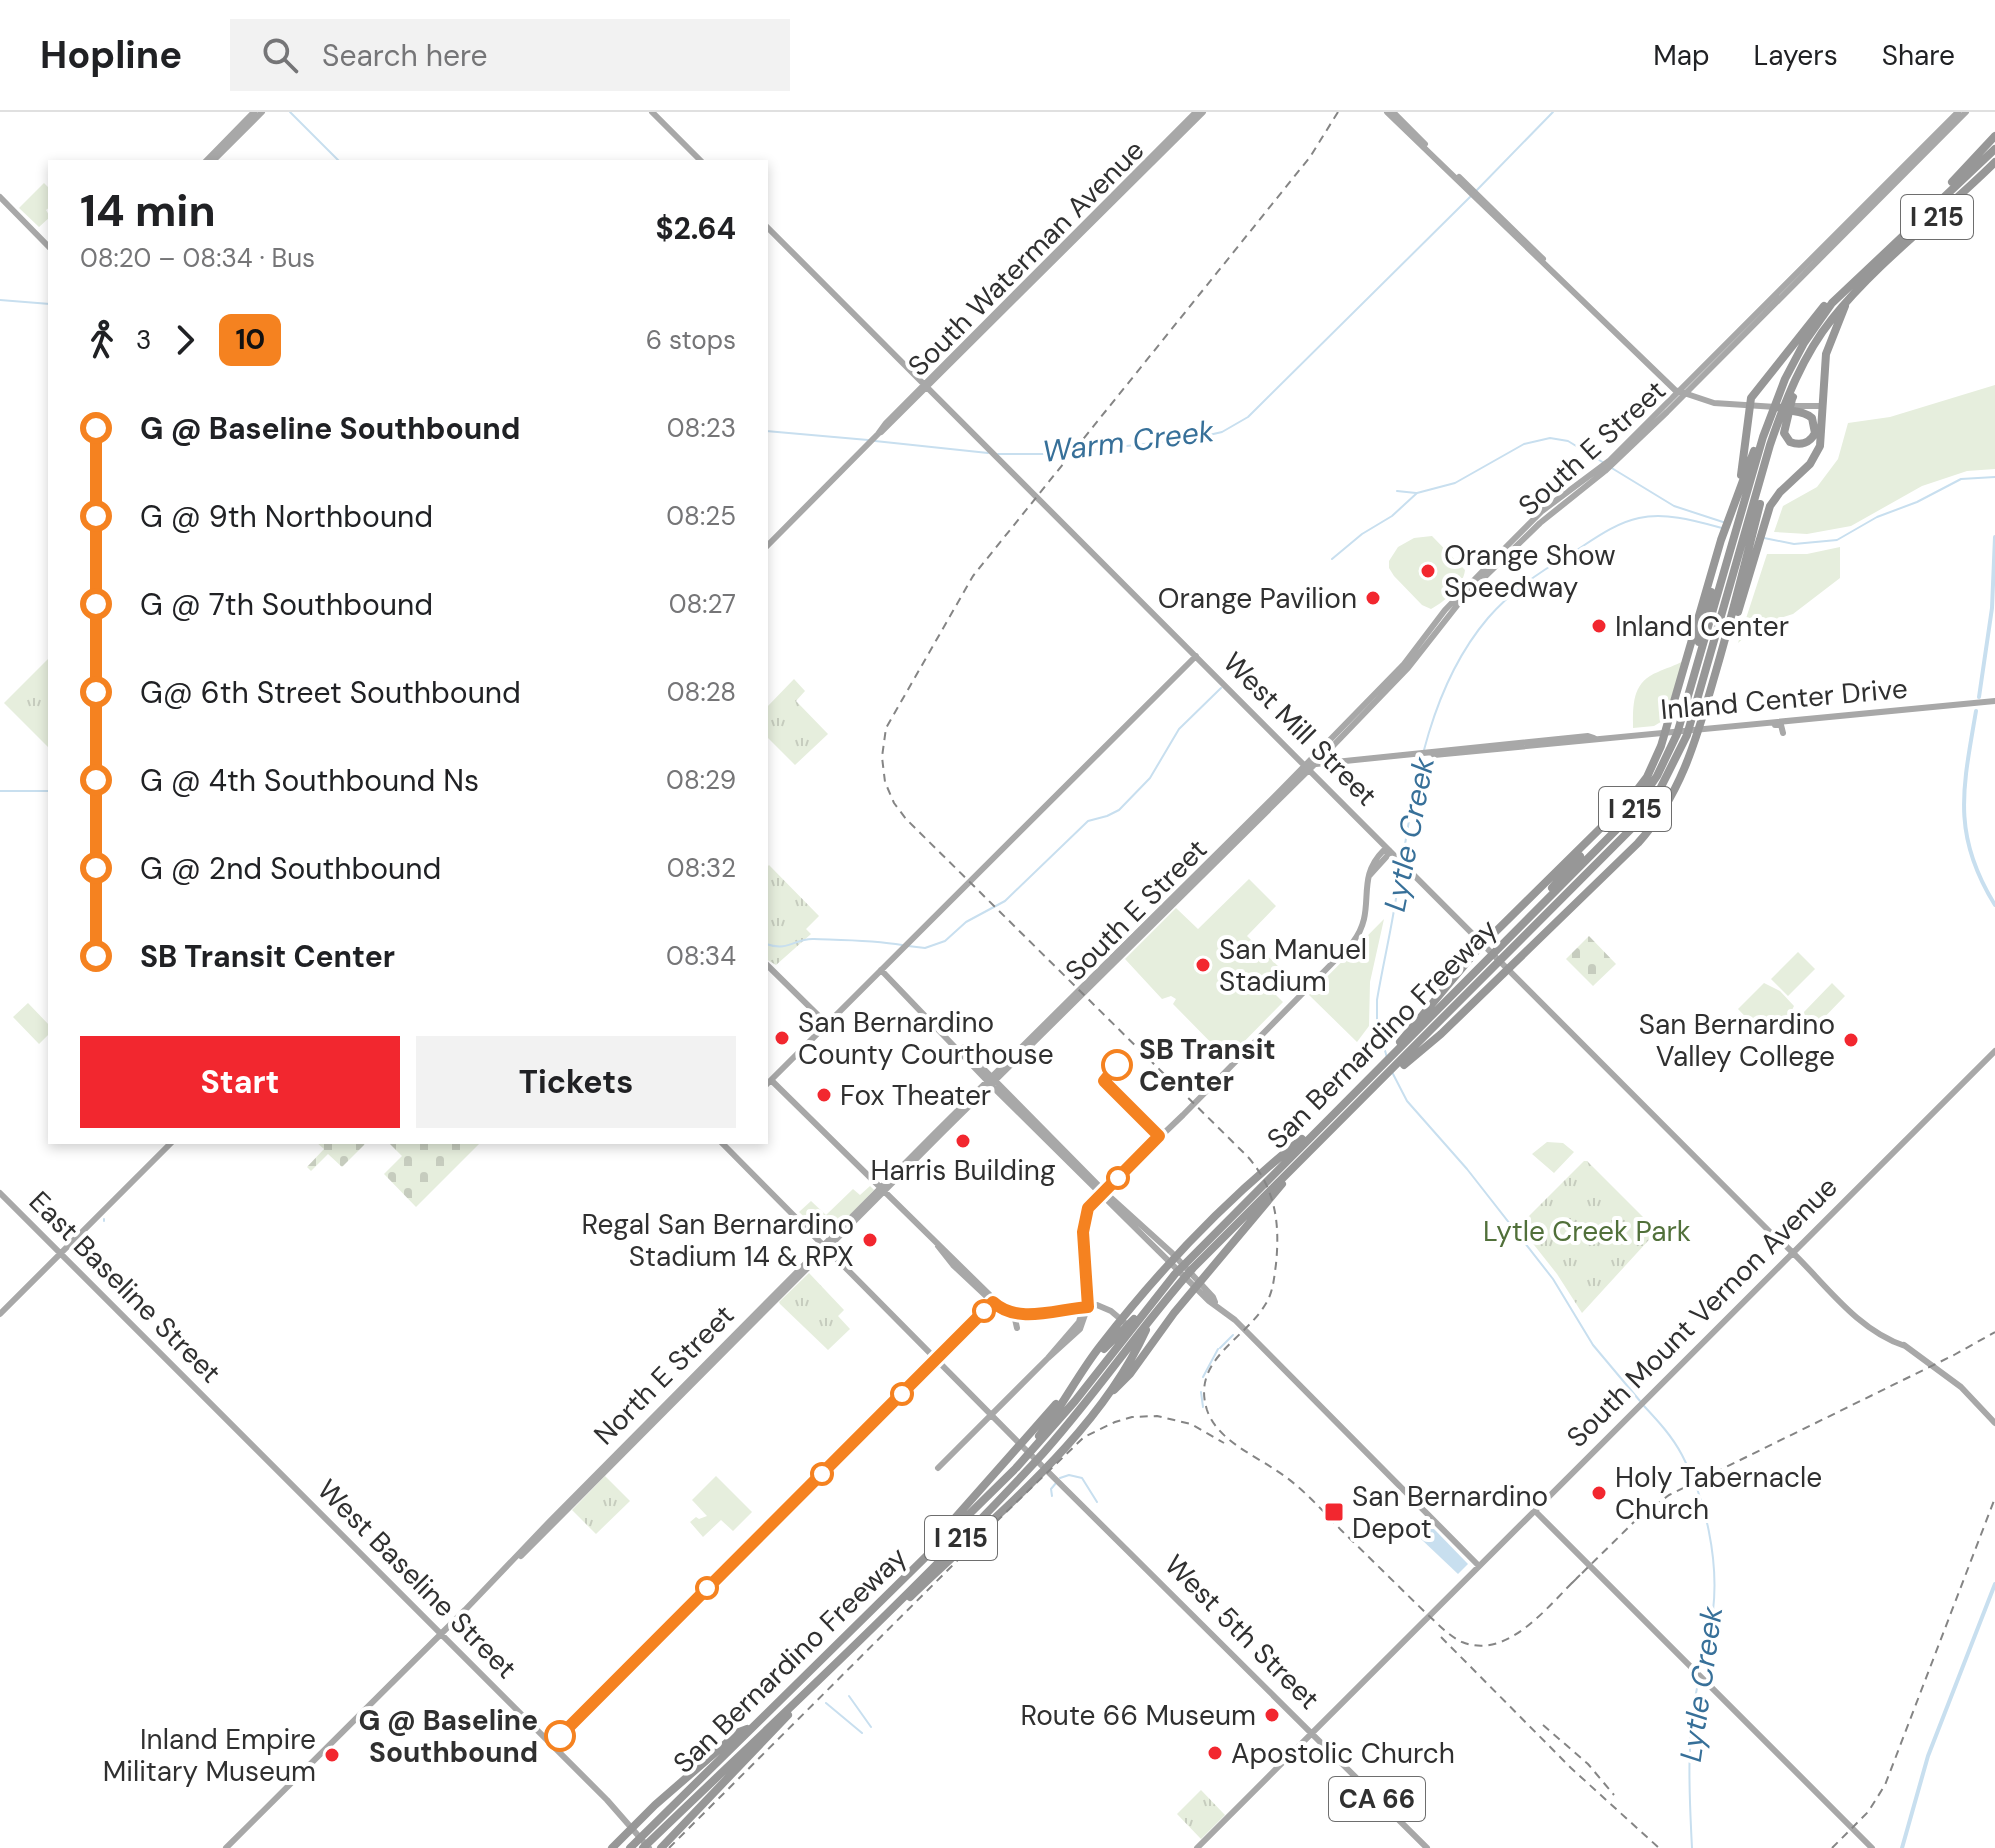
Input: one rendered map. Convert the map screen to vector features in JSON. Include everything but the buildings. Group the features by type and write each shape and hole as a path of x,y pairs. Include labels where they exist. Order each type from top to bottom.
{"highway":[{"path":"1920,218 1995,136"},
{"name":"San Bernardino Freeway","path":"1261,1192 1274,1185 1391,1071 1403,1063 1635,825 1657,795 1679,755 1749,548 1763,437 1785,379 1804,343 1832,303 1995,149"},
{"name":"I 215","path":"1751,525 1762,496 1763,472 1780,414 1810,351 1846,303 1993,165"},
{"path":"1695,672 1717,567 1735,508 1751,398 1819,311 1832,303"},
{"path":"1696,708 1727,643 1749,548 1751,525 1805,469 1817,452 1822,434 1826,354 1846,303"},
{"path":"1777,407 1797,408 1807,414 1814,422 1813,437 1804,444 1790,442 1784,433 1786,420 1797,388 1796,380"},
{"path":"1539,908 1544,897 1631,798 1652,768 1667,732 1728,517 1756,447 1763,437"},
{"name":"San Bernardino Freeway","path":"1274,1185 1313,1133 1615,832 1649,790 1677,734 1733,541 1751,525"},
{"path":"1403,1063 1441,1034 1638,843 1662,812 1684,772 1749,548"},
{"path":"1395,1053 1397,1045 1446,984 1483,944 1631,798"},
{"path":"1550,911 1570,899 1617,859 1662,812"},
{"path":"1035,1462 1048,1456 1115,1390 1244,1232 1243,1211 1261,1192 1269,1167 1301,1139 1313,1133"},
{"path":"885,1597 895,1582 1022,1446 1131,1320 1173,1260 1274,1185"},
{"name":"San Bernardino Freeway","path":"630,1848 1044,1438 1131,1342 1131,1320 1178,1278 1229,1218 1243,1211"},
{"name":"San Bernardino Freeway","path":"646,1848 886,1614 1035,1462 1087,1400 1178,1278"},
{"path":"983,1501 1042,1433 1090,1359 1131,1320"},
{"path":"886,1614 902,1605 1015,1498 1086,1423 1117,1378 1131,1342"},
{"path":"661,1848 789,1715 799,1697"},
{"path":"612,1848 728,1741 739,1732 751,1728"}],"main road":[{"path":"207,160 254,112"},
{"path":"214,160 262,112"},
{"path":"652,112 700,160"},
{"name":"South Waterman Avenue","path":"878,434 888,429 926,386 1196,112"},
{"name":"South Waterman Avenue","path":"768,545 904,404 926,386 1203,112"},
{"path":"1390,112 1561,282 1682,393 1714,403 1777,407"},
{"name":"South E Street","path":"1682,393 1958,112"},
{"name":"South E Street","path":"992,1081 1309,766 1404,664 1445,610 1542,511 1603,470 1966,112"},
{"path":"0,197 48,246"},
{"name":"West Mill Street","path":"768,228 1855,1315 1877,1332 1922,1357 1961,1387 1995,1423"},
{"path":"1059,256 1071,237"},
{"path":"888,429 887,426 904,404"},
{"path":"1797,408 1823,406"},
{"path":"1149,1347 1131,1320 1102,1308 1020,1314 1005,1310 768,1082 1196,656"},
{"name":"Inland Center Drive","path":"1309,766 1995,701"},
{"path":"1768,723 1781,725 1783,733"},
{"path":"938,1468 1075,1327 1086,1307 1086,1214 1092,1202 1356,938 1365,918 1369,870 1383,851 1389,850"},
{"path":"768,966 827,1024"},
{"path":"881,970 1137,1229 1173,1260"},
{"path":"937,1026 942,1027 992,1081"},
{"path":"953,1044 973,1058"},
{"name":"South Mount Vernon Avenue","path":"1197,1848 1995,1051"},
{"name":"North E Street","path":"226,1848 509,1565 548,1530 992,1081"},
{"path":"0,1314 170,1144"},
{"name":"West 5th Street","path":"723,1144 1427,1848"},
{"name":"East Baseline Street","path":"0,1193 218,1412"},
{"path":"1103,1193 1151,1235 1209,1301 1215,1302 1478,1565"},
{"path":"1137,1229 1151,1235"},
{"path":"1017,1328 1015,1319 1020,1314"},
{"name":"West Baseline Street","path":"218,1412 607,1800 646,1848"},
{"path":"1535,1511 1872,1848"}],"green space":[{"path":"44,183 48,187 48,219 39,227 19,208"},
{"path":"1995,385 1995,469 1967,471 1922,486 1851,526 1807,534 1774,532 1783,506 1817,487 1838,459 1848,423 1890,417"},
{"name":"Orange Show Speedway","path":"1432,536 1465,570 1457,588 1431,609 1422,605 1394,576 1389,561 1398,547 1414,538"},
{"path":"1840,547 1840,578 1793,614 1758,625 1738,643 1767,554 1807,554"},
{"path":"48,659 48,747 4,703"},
{"path":"1683,661 1664,720 1654,726 1633,728 1634,702 1643,682 1649,676"},
{"path":"794,679 805,691 796,701 828,734 795,765 768,738 768,706"},
{"path":"768,866 819,916 806,929 811,934 776,965 768,960"},
{"name":"San Manuel Stadium","path":"1249,879 1276,906 1247,936 1282,970 1267,986 1283,1002 1227,1059 1173,1004 1176,999 1171,996 1162,999 1125,959 1176,908 1198,929"},
{"path":"1384,919 1370,982 1369,1026 1357,1042 1309,995"},
{"path":"1589,936 1616,964 1593,986 1566,959"},
{"path":"1798,952 1815,969 1788,996 1771,979"},
{"path":"1764,983 1780,991 1794,1006 1788,1018 1768,1037 1738,1009"},
{"path":"1832,983 1845,996 1816,1026 1803,1013"},
{"path":"28,1003 48,1024 48,1035 39,1044 13,1017"},
{"path":"1547,1142 1563,1143 1574,1152 1554,1173 1532,1154"},
{"path":"318,1144 365,1144 342,1167 328,1154 311,1171 307,1167 324,1149"},
{"path":"390,1144 479,1144 416,1207 384,1174 402,1156"},
{"name":"Lytle Creek Park","path":"1584,1161 1657,1231 1582,1313 1557,1274 1519,1226"},
{"path":"870,1186 874,1190 827,1239 799,1212 811,1201 826,1215 853,1189 860,1195"},
{"path":"809,1273 844,1310 838,1316 850,1329 828,1350 779,1302"},
{"path":"605,1476 630,1501 596,1534 572,1510"},
{"path":"716,1476 752,1512 733,1531 721,1520 703,1537 690,1522 696,1517 707,1516 692,1500"},
{"path":"1201,1790 1225,1815 1201,1839 1177,1814"}],"water":[{"path":"1430,1529 1434,1529 1468,1564 1458,1574 1421,1539"}],"waterway":[{"path":"290,112 338,160"},
{"name":"Warm Creek","path":"1475,192 1553,112"},
{"name":"Warm Creek","path":"998,454 1057,454 1196,438 1222,432 1248,417 1471,196"},
{"path":"0,300 48,304"},
{"name":"Warm Creek","path":"768,431 868,440"},
{"path":"1332,559 1362,534 1392,516 1417,493 1455,483 1524,444 1550,438 1568,441 1604,463"},
{"name":"Warm Creek","path":"875,441 988,453"},
{"path":"1610,467 1674,506 1726,523"},
{"name":"Lytle Creek","path":"1764,538 1794,544 1837,540 1877,517 1917,502 1961,479 1995,477"},
{"path":"1397,491 1416,493"},
{"name":"Lytle Creek","path":"1387,1058 1377,1020 1377,1000 1414,795 1433,719 1465,649 1488,618 1515,591 1620,524 1660,516 1722,528"},
{"name":"Lytle Creek","path":"1979,697 1992,608 1995,537"},
{"path":"908,946 925,948 945,941 966,922 1005,901 1088,821 1119,810 1150,778 1179,729 1221,688"},
{"name":"Lytle Creek","path":"1976,711 1965,788 1966,833 1981,879 1995,905"},
{"name":"Warm Creek","path":"0,791 48,791"},
{"path":"768,944 786,946 814,939 902,945"},
{"name":"Lytle Creek","path":"1392,1072 1407,1101 1467,1169 1553,1279 1593,1345 1640,1401"},
{"path":"1220,1348 1233,1335"},
{"path":"1203,1377 1218,1349"},
{"path":"1201,1392 1203,1407"},
{"name":"Lytle Creek","path":"1644,1406 1682,1455 1698,1491 1709,1531 1714,1592 1711,1627 1700,1672"},
{"path":"1060,1478 1069,1475 1082,1478 1097,1502"},
{"path":"1052,1496 1051,1489 1056,1483"},
{"name":"Lytle Creek","path":"1902,1848 1928,1756 1995,1584"},
{"name":"Lytle Creek","path":"1692,1848 1690,1742 1699,1678"},
{"path":"849,1696 871,1727"},
{"path":"826,1703 862,1733"}],"railway":[{"path":"1338,112 1310,157 973,576 886,728 882,757 885,782 894,803 906,819 1248,1157 1265,1182 1276,1221 1274,1280 1270,1296 1256,1318 1222,1352 1206,1377 1204,1393 1207,1410 1218,1429 1301,1490 1428,1615 1462,1642 1479,1646 1512,1637 1542,1614 1580,1575"},
{"path":"1572,1583 1637,1519 1669,1495 1995,1332"},
{"path":"669,1848 1084,1437 1132,1417 1157,1416 1191,1424 1224,1443"},
{"path":"1832,1848 1868,1812 1885,1785 1995,1498"},
{"path":"1441,1637 1571,1768 1659,1848"},
{"path":"1543,1725 1588,1764 1614,1795"}],"bus line":[{"name":"10","path":"560,1736 993,1302 1001,1310 1020,1314 1088,1307 1083,1232 1088,1208 1159,1136 1104,1081 1117,1065"}],"place":[{"name":"Orange Show Speedway","path":"1428,571"},
{"name":"Orange Pavilion","path":"1373,598"},
{"name":"Inland Center","path":"1599,626"},
{"name":"San Manuel Stadium","path":"1203,965"},
{"name":"San Bernardino County Courthouse","path":"782,1038"},
{"name":"San Bernardino Valley College","path":"1851,1040"},
{"name":"SB Transit Center","path":"1117,1065"},
{"name":"Fox Theater","path":"824,1095"},
{"name":"Harris Building","path":"963,1141"},
{"name":"Regal San Bernardino Stadium 14 & RPX","path":"870,1240"},
{"name":"Holy Tabernacle Church","path":"1599,1493"},
{"name":"San Bernardino Depot","path":"1334,1512"},
{"name":"Route 66 Museum","path":"1272,1715"},
{"name":"G @ Baseline Southbound","path":"560,1736"},
{"name":"Apostolic Church","path":"1215,1753"},
{"name":"Inland Empire Military Museum","path":"332,1755"}]}
